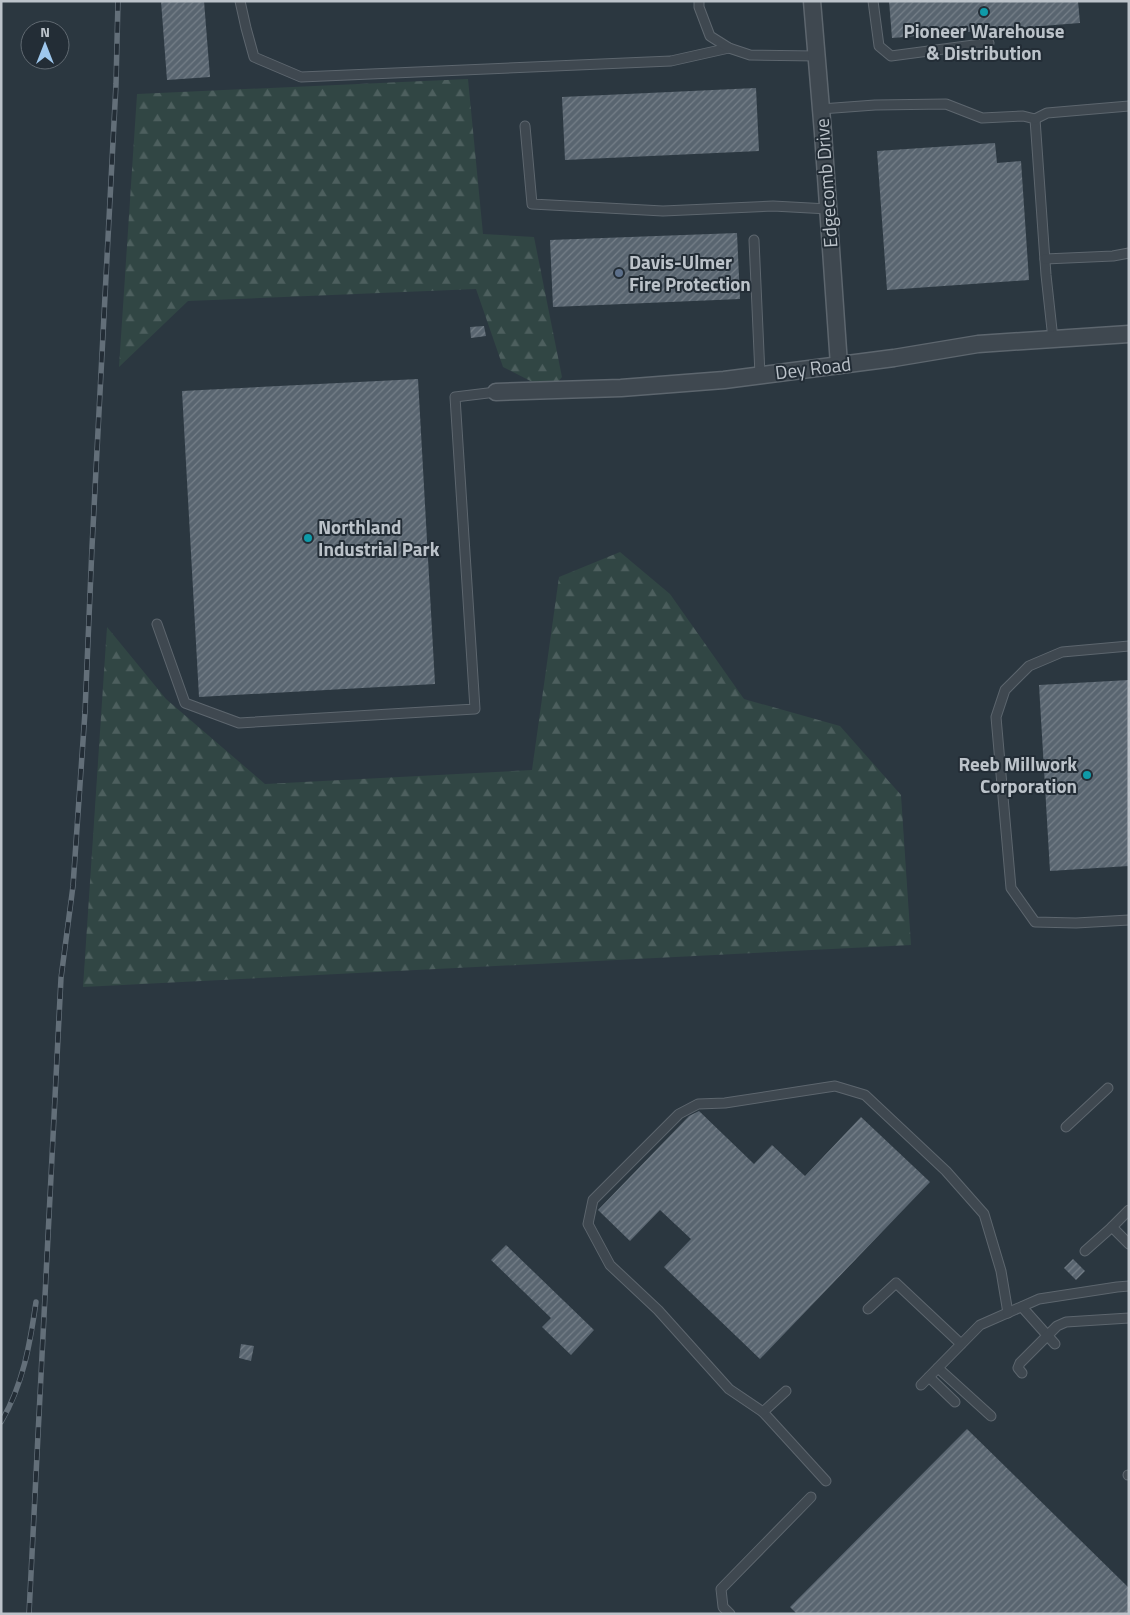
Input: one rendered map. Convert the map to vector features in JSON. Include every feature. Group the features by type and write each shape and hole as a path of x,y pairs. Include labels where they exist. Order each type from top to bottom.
{"street":[{"name":"Edgecomb Drive","path":"812,1 839,365"},
{"name":"Dey Road","path":"496,392 621,388 760,375 894,358 978,344 1129,334"}],"lane":[{"path":"240,1 254,57 301,77 672,61 729,48"},
{"path":"699,1 710,36 729,48 750,55 816,56"},
{"path":"873,1 878,46 891,56 989,44"},
{"path":"821,108 946,104 982,118 1023,116 1035,119 1047,113 1129,106"},
{"path":"1035,119 1053,339"},
{"path":"525,126 532,204 663,211 773,206 828,209"},
{"path":"754,240 760,375"},
{"path":"1045,259 1113,256 1129,253"},
{"path":"157,624 185,702 239,723 475,708 455,397 496,392"},
{"path":"1129,646 1062,652 1029,666 1005,690 996,717 1011,888 1036,922 1076,923 1129,920"},
{"path":"826,1480 764,1412 729,1389 658,1310 610,1265 588,1224 593,1200 679,1114 698,1104 725,1103 835,1086 865,1095 946,1171 984,1214 1000,1271 1008,1313"},
{"path":"1066,1127 1108,1088"},
{"path":"1085,1251 1129,1210"},
{"path":"1112,1227 1129,1244"},
{"path":"868,1309 896,1283 961,1344"},
{"path":"921,1385 980,1325 1040,1299 1117,1286 1129,1286"},
{"path":"1022,1307 1055,1344"},
{"path":"1022,1373 1018,1368 1020,1363 1058,1326 1066,1322 1129,1318"},
{"path":"938,1368 991,1416"},
{"path":"929,1377 955,1402"},
{"path":"764,1412 786,1391"},
{"path":"730,1614 723,1607 720,1589 811,1497"}],"green space":[{"path":"468,79 483,234 534,237 562,377 550,391 503,367 476,289 188,301 119,367 137,94"},
{"path":"620,552 670,594 744,699 840,726 901,795 911,945 83,987 107,627 166,699 265,784 532,770 559,577"}],"building":[{"path":"161,1 204,1 210,77 167,80"},
{"name":"Pioneer Warehouse & Distribution","path":"889,1 1078,1 1080,23 892,38"},
{"path":"756,88 759,151 565,160 562,97"},
{"path":"995,143 997,163 1021,161 1029,280 887,290 877,151"},
{"path":"737,233 740,299 553,307 550,240"},
{"path":"484,326 486,336 471,338 470,327"},
{"name":"Northland Industrial Park","path":"418,379 435,684 199,697 182,391"},
{"name":"Reeb Millwork Corporation","path":"1129,680 1129,866 1050,871 1039,685"},
{"path":"699,1111 754,1164 772,1145 805,1176 861,1117 930,1182 760,1359 664,1267 691,1239 660,1210 630,1241 598,1210 689,1116"},
{"path":"506,1245 594,1330 571,1355 542,1327 551,1318 491,1260"},
{"path":"1073,1259 1085,1271 1076,1280 1064,1268"},
{"path":"241,1344 254,1346 251,1361 239,1358"},
{"path":"967,1429 1129,1588 1129,1614 797,1614 790,1607"}],"railway":[{"path":"29,1614 61,978 73,886 85,712 116,84 118,1"},
{"path":"1,1422 9,1408 20,1379 28,1349 36,1302"}],"place":[{"name":"Pioneer Warehouse & Distribution","path":"984,12"},
{"name":"Davis-Ulmer Fire Protection","path":"619,273"},
{"name":"Northland Industrial Park","path":"308,538"},
{"name":"Reeb Millwork Corporation","path":"1087,775"}]}
